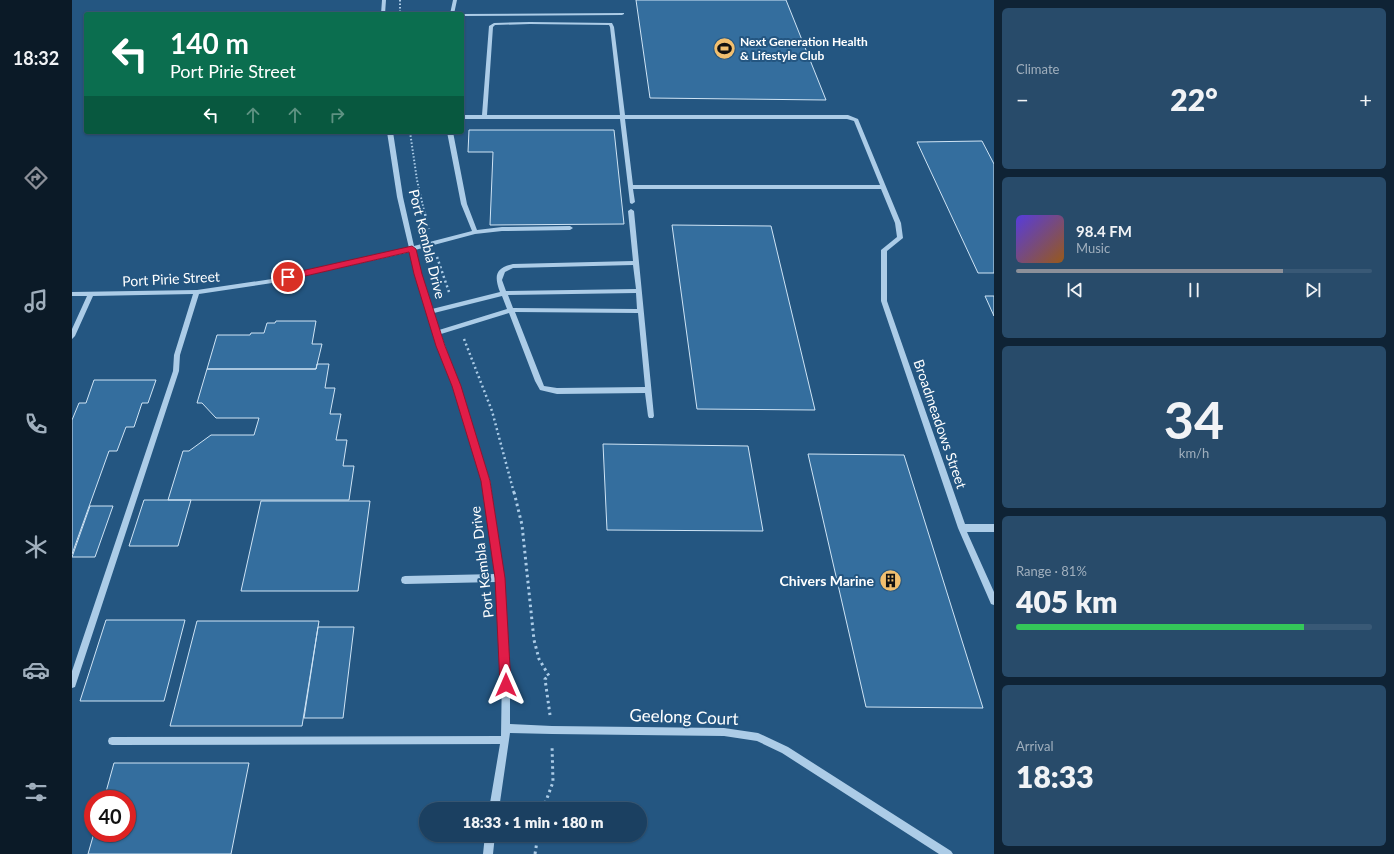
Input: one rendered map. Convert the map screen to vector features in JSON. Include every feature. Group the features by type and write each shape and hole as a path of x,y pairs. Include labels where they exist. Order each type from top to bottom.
{"street":[{"path":"383,12 384,0"},
{"path":"452,12 455,0"},
{"path":"464,15 622,14"},
{"path":"484,117 491,27 494,24 610,24 612,27 632,202"},
{"path":"464,117 852,118 858,122 884,187 630,187"},
{"name":"Port Kembla Drive","path":"390,134 400,197 418,274 436,333 456,386 486,481 500,578 506,670 505,740 495,802"},
{"path":"450,134 464,204 475,232"},
{"name":"Broadmeadows Street","path":"884,187 898,223 900,238 884,250 884,301 962,528 994,601"},
{"path":"632,211 640,311 651,416"},
{"name":"Port Pirie Street","path":"72,294 197,292 272,281 412,249 475,232 502,229 570,228"},
{"path":"636,263 513,266 504,269 500,274 499,280 542,388 557,391 648,390"},
{"path":"430,312 504,293 639,291"},
{"path":"72,684 176,371 177,355 197,292"},
{"path":"72,336 91,294"},
{"path":"436,333 511,310 640,311"},
{"path":"962,528 994,528"},
{"path":"405,580 500,578"},
{"name":"Geelong Court","path":"505,728 724,732 758,737 785,750 948,854"},
{"path":"112,741 505,740"},
{"path":"488,854 489,842"}],"path":[{"path":"410,134 417,180 433,243 454,307"},
{"path":"460,326 492,411 514,489 524,539 534,640 539,659 549,676 545,680"},
{"path":"546,802 553,782 552,769"},
{"path":"534,854 537,842"}],"building":[{"name":"Next Generation Health & Lifestyle Club","path":"636,0 786,0 826,100 650,98"},
{"path":"469,130 614,130 624,224 490,225 493,152 468,152"},
{"path":"982,141 994,164 994,273 978,273 917,142"},
{"path":"672,225 771,226 815,410 697,409"},
{"path":"985,296 994,296 994,316"},
{"path":"276,321 316,321 312,344 322,344 316,369 207,369 217,335 250,335 251,333 264,333 267,323 275,323"},
{"path":"317,364 329,364 325,388 335,388 330,414 341,414 336,440 347,440 343,466 354,466 349,500 168,500 183,451 189,451 211,435 254,435 259,418 216,418 202,403 197,403 207,369 316,369"},
{"path":"94,380 156,380 148,403 142,403 134,427 126,427 117,451 109,451 72,554 72,420 79,403 86,403"},
{"path":"603,444 748,446 763,531 607,530"},
{"name":"Chivers Marine","path":"808,454 904,455 983,708 866,707"},
{"path":"144,500 191,500 178,546 129,546"},
{"path":"261,501 370,501 358,591 241,591"},
{"path":"90,506 113,506 95,557 72,557"},
{"path":"106,620 185,620 164,701 80,701"},
{"path":"197,621 319,621 302,726 170,726"},
{"path":"318,627 354,627 343,718 304,718"},
{"path":"114,763 249,763 231,854 88,854 91,842 136,842 136,790 106,790"}],"place":[{"name":"Next Generation Health & Lifestyle Club","path":"724,49"},
{"name":"Chivers Marine","path":"890,581"}],"route":[{"path":"288,277 412,249 418,274 486,481 500,578 506,685"}]}
